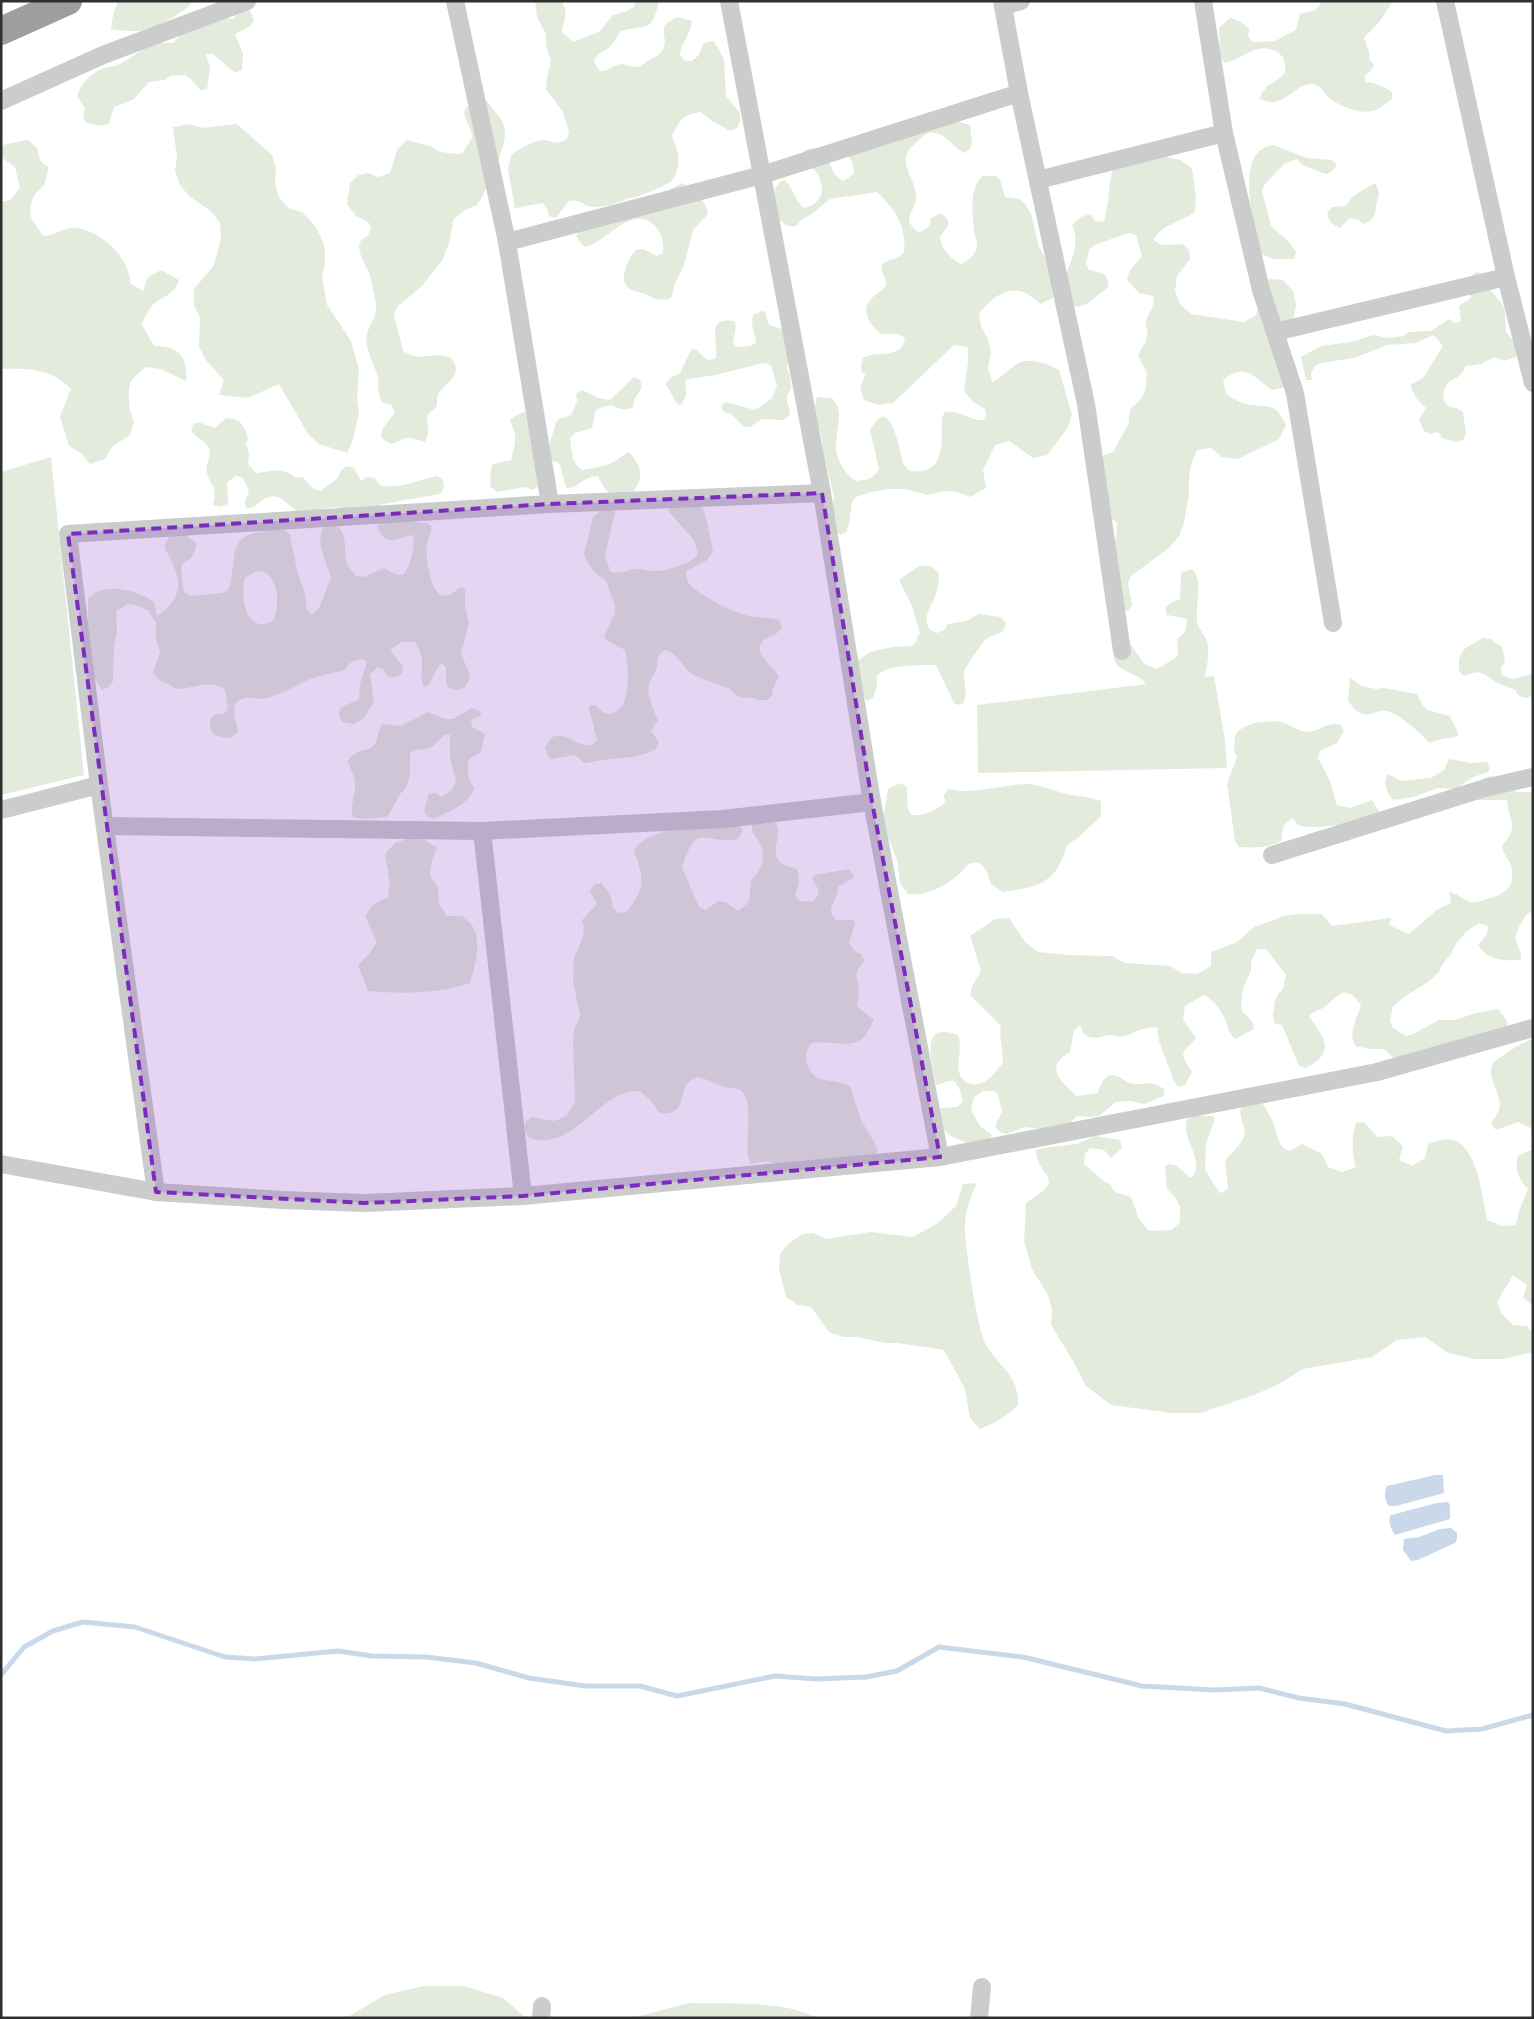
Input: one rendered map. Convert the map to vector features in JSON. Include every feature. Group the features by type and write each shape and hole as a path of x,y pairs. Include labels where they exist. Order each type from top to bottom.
{"highway":[{"path":"1,31 68,1"}],"street":[{"path":"1,101 103,55 247,1"},
{"path":"455,1 508,242 550,504"},
{"path":"729,1 822,494 872,802 940,1157"},
{"path":"1020,1 1002,4 1019,93 1086,404 1122,651"},
{"path":"1203,1 1224,133 1261,290 1295,393 1333,623"},
{"path":"1445,1 1506,277 1529,348 1533,383"},
{"path":"508,242 762,175 1019,93"},
{"path":"1038,180 1224,133"},
{"path":"1275,332 1506,277"},
{"path":"156,1192 99,785 68,534 550,504 822,494"},
{"path":"1272,855 1485,788 1533,777"},
{"path":"1,810 99,785"},
{"path":"105,826 482,831 723,819 872,802"},
{"path":"482,831 523,1196"},
{"path":"1,1164 156,1192 282,1200 365,1202 523,1196 940,1157 1378,1072 1533,1028"},
{"path":"979,2018 982,1987"}],"highlighted area":[{"path":"822,493 872,802 940,1157 523,1196 365,1203 156,1192 68,534 550,504"}],"shaded area":[{"path":"118,1 193,1 175,16 159,25 144,30 129,31 111,29"},
{"path":"535,1 561,1 565,8 562,32 573,42 599,32 613,15 634,7 636,1 659,1 651,23 644,27 621,31 606,50 596,56 594,62 600,71 619,64 635,67 641,66 662,51 665,44 664,29 670,21 677,17 692,21 680,55 685,61 692,61 698,56 704,43 714,41 724,59 726,96 740,113 740,121 737,128 730,131 701,112 686,116 677,126 672,136 679,159 675,176 671,182 639,196 598,207 590,207 573,200 569,201 556,218 549,216 543,203 515,208 508,170 511,155 536,141 544,140 557,143 563,141 567,139 569,132 563,112 546,89 551,60 546,46 546,34 537,17"},
{"path":"1321,1 1393,1 1380,21 1364,38 1369,52 1369,59 1374,65 1371,71 1365,75 1365,82 1379,85 1392,92 1392,99 1377,109 1367,112 1349,109 1333,101 1320,87 1314,84 1305,85 1281,100 1267,101 1259,98 1267,86 1285,73 1285,62 1280,54 1267,48 1255,50 1225,63 1220,57 1219,28 1230,18 1241,22 1249,29 1248,36 1252,42 1275,41 1296,30 1300,13 1316,9"},
{"path":"249,8 254,21 249,27 235,34 243,54 242,70 235,73 213,54 206,54 210,67 207,89 200,90 185,75 171,76 165,80 149,82 134,99 114,107 109,124 101,126 85,122 83,115 85,108 77,96 87,79 95,72 122,63 149,46 173,43 182,34 226,18 233,19 238,13"},
{"path":"480,100 487,101 501,119 505,131 503,146 495,169 477,205 465,210 453,220 450,240 443,259 422,286 397,307 394,315 403,351 420,357 440,355 448,357 452,359 456,372 440,391 436,407 428,415 428,433 425,442 408,438 395,443 389,443 381,437 382,430 395,412 391,405 383,403 380,398 378,378 369,354 366,339 376,312 376,305 371,279 359,249 362,239 368,236 371,227 369,223 356,216 347,204 350,183 358,175 368,173 378,177 390,173 397,150 407,140 430,146 440,152 462,153 473,137 464,115 465,111 472,103"},
{"path":"953,120 970,125 972,142 970,149 964,153 943,136 933,132 928,133 909,150 906,157 908,170 916,192 915,204 909,219 910,223 918,232 928,228 931,218 941,213 947,218 949,224 940,237 942,246 950,256 961,264 972,257 977,248 972,202 975,187 983,176 996,176 1000,180 1005,197 1019,199 1025,204 1032,216 1038,244 1051,270 1053,298 1040,304 1032,297 1016,290 1001,294 986,305 979,313 981,326 988,339 991,353 988,368 992,382 1014,366 1025,361 1037,362 1059,370 1072,415 1067,429 1047,455 1033,458 1009,441 995,445 983,470 986,488 970,497 957,492 945,491 928,495 905,489 888,489 856,497 852,502 846,532 841,535 836,532 832,510 834,496 823,453 822,438 814,411 817,397 832,398 837,406 839,416 836,440 837,455 845,470 856,481 869,478 879,469 870,430 878,420 884,417 889,421 897,439 904,465 909,471 922,471 932,466 940,455 942,417 945,412 984,420 986,415 985,409 973,402 964,391 968,347 954,345 893,403 878,405 864,400 860,387 866,373 862,373 861,365 863,358 899,350 903,346 905,339 897,334 881,334 869,321 866,311 869,301 886,285 881,267 882,264 900,256 904,252 902,227 889,205 877,192 830,199 812,214 801,220 796,226 788,225 776,215 773,200 774,192 784,180 805,208 817,201 822,192 821,181 814,169 805,168 797,159 808,149 813,148 822,151 828,158 836,176 843,181 854,174 853,164 843,148"},
{"path":"189,124 202,128 237,124 272,155 276,168 275,183 279,197 288,208 302,212 312,222 320,235 325,248 325,263 322,277 327,305 351,341 359,370 357,399 359,412 353,440 347,453 319,444 308,434 279,384 248,398 219,395 224,380 205,359 199,346 200,318 194,305 194,289 214,265 221,238 220,223 212,212 189,196 180,185 175,171 177,158 173,127"},
{"path":"28,140 38,149 39,158 42,162 49,167 44,185 34,195 30,207 31,218 43,236 73,228 95,234 120,255 129,274 130,283 143,291 148,277 161,270 179,280 171,293 151,307 142,325 154,346 170,348 180,354 185,365 186,381 161,369 145,367 132,380 129,387 130,407 134,421 130,435 112,447 105,459 90,464 81,453 69,446 60,417 71,389 47,373 30,369 1,369 1,202 10,200 20,188 15,167 1,157 1,146"},
{"path":"1273,145 1307,158 1332,160 1337,165 1331,172 1326,174 1304,166 1297,159 1284,164 1265,184 1262,191 1271,226 1288,241 1296,252 1294,259 1273,259 1261,254 1251,209 1249,192 1253,160 1260,150"},
{"path":"1166,157 1180,160 1192,168 1196,197 1195,212 1166,227 1153,240 1162,245 1182,244 1189,250 1190,259 1177,276 1175,291 1180,304 1191,314 1244,322 1256,315 1260,301 1257,286 1269,279 1283,280 1293,291 1296,305 1287,335 1286,387 1272,390 1254,376 1243,372 1238,372 1223,380 1226,394 1238,401 1272,408 1277,411 1286,425 1279,439 1238,459 1222,457 1211,448 1197,450 1191,465 1184,523 1179,536 1169,548 1131,576 1128,583 1132,605 1128,611 1120,610 1112,544 1116,539 1117,523 1111,518 1099,457 1113,452 1129,423 1131,408 1141,399 1145,391 1147,374 1138,355 1146,341 1148,332 1146,327 1147,318 1154,301 1153,296 1139,293 1127,280 1131,270 1142,256 1136,235 1129,233 1094,245 1089,250 1086,264 1089,270 1104,274 1108,280 1108,287 1088,303 1078,307 1072,304 1064,279 1075,246 1076,239 1072,225 1081,217 1090,214 1095,221 1104,222 1113,169"},
{"path":"682,183 698,196 705,205 708,214 693,230 684,265 671,298 658,299 633,291 626,286 624,276 627,264 636,250 643,249 657,256 663,253 662,239 656,227 647,220 629,221 585,247 576,235 587,226 664,196 669,190"},
{"path":"1375,183 1379,190 1379,195 1371,220 1364,224 1350,218 1340,228 1331,222 1327,213 1332,207 1346,206 1355,195"},
{"path":"1476,272 1483,274 1488,287 1502,304 1505,311 1506,332 1515,343 1516,357 1504,361 1494,357 1481,364 1466,366 1459,376 1447,385 1443,394 1444,401 1449,406 1463,412 1466,434 1463,440 1456,442 1442,438 1438,432 1431,434 1424,431 1419,420 1426,408 1416,398 1410,385 1423,378 1443,346 1434,335 1415,343 1387,345 1354,358 1321,363 1315,366 1311,373 1312,380 1306,380 1301,357 1321,346 1351,342 1373,335 1388,338 1403,336 1409,332 1431,331 1449,319 1455,323 1461,321 1459,306 1471,298 1468,287 1469,281"},
{"path":"762,311 765,312 769,325 782,329 789,356 787,369 790,375 791,389 787,395 787,403 790,409 789,416 783,420 762,419 750,427 744,427 731,414 724,412 721,406 726,402 755,410 772,398 777,386 771,365 763,363 716,375 688,379 685,381 686,394 684,400 680,405 677,404 666,384 670,378 680,373 691,350 695,349 708,360 715,359 716,327 719,323 725,321 734,321 736,326 733,343 736,347 750,346 756,343 752,319 753,315"},
{"path":"634,377 640,380 642,387 634,400 633,407 624,409 611,405 599,408 595,412 592,428 575,433 570,438 574,460 582,470 607,465 629,452 639,469 640,479 638,485 629,496 617,496 606,490 598,476 593,476 575,486 567,488 560,465 558,462 551,461 548,448 557,420 571,415 577,401 576,394 582,390 599,398 610,400"},
{"path":"523,412 530,413 542,484 532,490 526,487 497,492 490,486 491,468 493,464 511,460 515,433 510,419"},
{"path":"226,418 239,421 244,427 248,440 246,443 249,454 248,464 256,473 281,471 296,478 303,477 312,488 320,491 338,478 341,470 347,466 354,468 361,481 367,477 375,478 379,485 394,486 437,476 443,480 444,488 440,494 383,504 368,509 330,508 306,514 300,513 281,499 272,496 250,508 246,508 245,501 249,491 243,478 236,476 227,482 228,504 219,507 213,505 215,493 207,472 210,455 208,446 191,430 194,423 201,423 215,428"},
{"path":"51,457 84,775 1,795 1,472"},
{"path":"670,505 700,505 705,514 713,551 707,560 686,571 687,581 692,587 734,611 749,616 779,620 782,628 776,634 765,639 761,643 760,648 764,658 779,676 772,696 767,700 739,697 728,688 689,672 673,653 666,650 659,656 648,690 658,720 651,731 659,742 656,749 649,753 632,757 587,763 584,763 575,755 552,759 549,757 545,747 552,737 569,738 582,744 592,745 597,740 589,708 590,705 596,705 606,714 615,712 624,702 628,684 625,650 606,640 604,636 615,613 615,606 606,581 594,572 584,553 593,517 606,507 613,508 615,512 605,555 610,571 619,573 634,569 662,570 686,563 698,554 694,540 669,512 668,508"},
{"path":"383,522 427,523 431,526 427,545 427,557 432,583 440,595 445,596 462,587 465,589 465,607 469,623 461,654 470,675 464,688 457,690 449,688 446,682 446,667 442,664 439,665 429,685 425,687 422,681 422,659 418,647 415,642 401,642 390,650 403,667 402,674 396,677 388,677 384,670 377,667 370,675 374,700 364,718 354,724 342,722 339,716 340,708 359,699 360,684 366,665 366,661 363,659 352,662 345,670 310,679 273,696 263,699 246,698 238,701 234,708 234,714 238,732 230,738 220,736 212,732 210,721 213,716 224,714 228,708 225,690 214,685 178,689 158,679 153,673 160,652 156,638 156,623 148,610 128,604 116,611 117,632 114,646 113,681 109,687 102,690 96,680 90,658 88,599 94,593 102,590 120,589 130,591 154,602 157,616 167,608 177,593 177,576 164,547 170,534 185,534 196,543 194,553 182,564 181,571 184,592 192,596 222,593 228,590 231,582 235,550 241,539 251,534 276,529 285,530 290,535 298,575 304,590 307,610 310,614 319,608 331,578 324,559 320,538 324,527 338,527 342,531 348,565 356,576 364,577 384,568 397,575 403,575 410,562 414,537 412,535 392,540 387,539 380,533 377,526","holes":["263,571 273,580 277,593 276,613 274,620 265,624 257,623 247,613 244,605 243,586 245,578 255,572"]},
{"path":"919,566 931,566 939,573 937,592 927,617 930,630 937,633 944,630 948,624 966,621 979,614 1001,617 1006,623 1004,630 986,639 965,669 966,696 963,703 958,705 954,703 936,665 896,667 882,672 877,676 877,687 873,698 867,701 861,693 857,661 870,652 892,647 912,646 917,641 920,633 912,606 899,580"},
{"path":"1192,569 1198,581 1198,625 1208,647 1204,677 1214,676 1225,741 1227,768 978,773 977,705 1146,684 1141,679 1119,667 1116,663 1114,647 1126,641 1132,646 1144,664 1157,669 1177,657 1177,639 1185,632 1187,621 1185,618 1167,615 1165,608 1170,603 1180,599 1181,573"},
{"path":"1483,638 1490,639 1502,647 1505,662 1501,667 1502,675 1512,679 1533,674 1533,695 1527,698 1519,696 1515,690 1477,672 1463,676 1459,671 1461,654 1467,647"},
{"path":"1350,678 1362,686 1417,694 1427,710 1450,716 1458,736 1430,743 1395,714 1385,711 1370,714 1360,713 1348,701"},
{"path":"472,708 479,711 482,715 471,720 472,727 485,734 481,752 469,759 468,774 474,788 468,799 434,819 427,817 424,811 429,794 436,793 441,797 451,791 456,782 450,757 450,735 446,734 429,748 410,753 410,776 405,789 400,794 388,816 370,819 353,817 355,780 348,761 358,752 374,745 383,724 401,726 428,712 445,719 453,719"},
{"path":"1275,721 1306,732 1332,724 1341,725 1344,731 1337,743 1320,751 1318,758 1330,781 1337,805 1350,808 1372,800 1381,815 1338,825 1314,827 1297,824 1293,818 1285,824 1282,840 1277,843 1262,847 1239,847 1235,841 1227,784 1237,757 1234,750 1235,736 1239,730 1253,723"},
{"path":"1449,759 1471,763 1487,762 1490,769 1488,772 1471,778 1456,789 1438,788 1413,797 1394,800 1389,795 1385,784 1388,774 1401,781 1431,778 1444,770"},
{"path":"1493,776 1517,792 1533,792 1533,911 1525,917 1516,935 1521,960 1497,959 1482,950 1478,945 1487,934 1488,926 1479,923 1467,931 1457,942 1439,972 1428,982 1393,1006 1390,1021 1393,1028 1406,1036 1439,1020 1455,1020 1476,1013 1498,1009 1507,1021 1508,1028 1473,1041 1394,1058 1384,1049 1356,1046 1352,1036 1361,1005 1346,992 1338,995 1323,1008 1309,1016 1323,1038 1325,1050 1316,1062 1306,1068 1299,1066 1282,1025 1275,1024 1273,1016 1275,1001 1283,989 1286,975 1266,949 1257,949 1243,989 1241,1004 1242,1011 1252,1021 1254,1029 1235,1039 1230,1033 1220,1010 1204,995 1185,1006 1183,1020 1196,1038 1185,1050 1183,1056 1192,1072 1185,1085 1178,1087 1174,1081 1159,1041 1157,1027 1142,1029 1123,1037 1109,1035 1096,1038 1088,1037 1083,1033 1080,1025 1074,1030 1070,1052 1057,1063 1056,1069 1060,1079 1076,1096 1098,1093 1107,1076 1114,1075 1129,1083 1150,1083 1159,1086 1164,1089 1164,1096 1144,1104 1131,1101 1116,1102 1099,1116 1077,1116 1070,1123 1044,1129 1024,1127 1007,1134 1000,1132 995,1126 1002,1112 998,1094 994,1091 983,1091 974,1097 971,1110 980,1126 991,1134 991,1140 972,1146 946,1133 943,1129 938,1114 941,1108 957,1107 963,1101 959,1088 954,1081 936,1084 931,1054 932,1040 935,1035 947,1032 958,1035 960,1041 960,1076 964,1081 971,1084 985,1081 1003,1063 1001,1026 971,996 971,989 981,970 970,936 995,919 1009,918 1026,943 1038,952 1112,956 1125,963 1170,966 1182,973 1197,974 1211,966 1211,952 1237,942 1254,927 1284,916 1322,914 1332,926 1391,918 1389,925 1409,934 1438,909 1451,903 1449,892 1468,901 1475,902 1497,896 1509,887 1512,867 1502,846 1511,833 1512,828 1507,800 1478,800 1473,795 1482,780"},
{"path":"899,783 906,786 908,808 911,815 924,814 941,806 945,803 944,795 948,789 967,791 1025,784 1037,785 1065,794 1101,801 1101,816 1079,837 1067,845 1058,868 1045,881 1037,885 1003,892 991,884 983,866 973,863 967,865 956,877 936,889 922,894 908,894 900,883 897,860 887,834 884,819 888,789"},
{"path":"770,817 778,828 777,857 782,864 798,870 799,884 795,894 799,901 812,902 817,896 818,891 812,878 815,875 849,869 854,875 853,878 838,887 831,912 836,920 853,920 855,923 849,943 856,952 861,954 865,961 858,969 856,975 859,992 857,1006 874,1020 864,1037 858,1041 845,1044 824,1042 810,1044 806,1058 810,1070 818,1078 850,1086 861,1120 878,1149 876,1156 778,1164 765,1161 751,1164 747,1147 748,1114 745,1096 738,1089 727,1088 696,1077 685,1088 679,1106 670,1113 660,1113 640,1091 630,1091 612,1099 578,1126 555,1139 542,1140 528,1137 524,1128 526,1121 532,1117 553,1121 560,1119 567,1115 575,1102 573,1044 574,1030 580,1016 573,980 574,958 583,937 584,927 582,920 597,904 590,891 594,885 601,883 610,894 613,908 619,913 626,912 640,890 640,869 634,851 641,842 652,836 681,828 738,824 743,829 738,839 698,838 688,852 682,867 699,907 706,910 718,901 726,902 738,911 749,902 751,880 761,867 763,856 761,845 753,832 752,826 757,819"},
{"path":"410,838 425,840 437,848 432,861 430,875 438,888 439,904 447,916 462,916 473,927 477,941 474,969 470,983 458,987 407,993 368,991 358,965 377,942 365,916 374,904 388,897 390,883 385,854 395,843"},
{"path":"1533,1039 1533,1131 1531,1128 1518,1122 1496,1130 1491,1123 1498,1112 1500,1104 1492,1078 1492,1066 1495,1061 1508,1052"},
{"path":"1261,1101 1272,1119 1280,1143 1285,1149 1290,1151 1302,1144 1322,1154 1328,1167 1342,1172 1356,1167 1353,1144 1357,1122 1365,1123 1377,1137 1392,1136 1403,1146 1399,1160 1412,1166 1425,1158 1428,1144 1447,1139 1458,1142 1465,1148 1475,1166 1479,1177 1487,1220 1502,1226 1516,1225 1519,1211 1528,1189 1518,1174 1518,1156 1533,1149 1533,1305 1523,1298 1527,1285 1513,1275 1497,1302 1502,1314 1513,1325 1527,1326 1533,1334 1533,1352 1504,1359 1475,1359 1448,1353 1425,1337 1397,1340 1372,1357 1303,1369 1279,1384 1254,1395 1200,1413 1172,1413 1111,1405 1086,1386 1051,1325 1052,1310 1048,1295 1032,1269 1024,1241 1026,1203 1039,1194 1049,1182 1038,1160 1036,1150 1077,1144 1095,1136 1120,1140 1122,1148 1111,1158 1104,1150 1090,1148 1085,1154 1084,1164 1105,1182 1109,1183 1115,1192 1131,1197 1139,1219 1149,1231 1172,1230 1180,1222 1180,1207 1175,1197 1167,1189 1165,1167 1168,1164 1175,1165 1190,1177 1193,1177 1196,1169 1196,1162 1187,1134 1187,1120 1199,1116 1212,1116 1215,1118 1206,1144 1205,1170 1219,1192 1222,1193 1228,1188 1225,1161 1239,1146 1244,1137 1241,1107"},
{"path":"977,1183 969,1202 965,1223 966,1246 975,1304 985,1343 990,1352 1012,1378 1018,1405 1000,1419 980,1429 970,1418 965,1389 944,1350 898,1343 885,1343 857,1337 843,1337 829,1332 811,1307 798,1305 786,1297 779,1269 780,1254 789,1243 803,1234 813,1233 826,1239 871,1232 913,1237 938,1223 956,1206 963,1184"},
{"path":"424,1986 464,1986 503,1998 526,2018 346,2018 385,1995"},
{"path":"689,2003 736,2003 789,2008 804,2012 815,2018 632,2018"}],"water":[{"path":"1435,1475 1443,1475 1444,1493 1396,1506 1389,1506 1387,1504 1385,1491 1387,1486"},
{"path":"1448,1502 1450,1505 1450,1519 1395,1535 1392,1530 1389,1522 1391,1515"},
{"path":"1451,1528 1457,1533 1455,1543 1418,1560 1411,1561 1403,1550 1404,1539 1419,1537 1440,1529"}],"waterway":[{"path":"1,1675 24,1647 53,1631 83,1622 135,1627 225,1657 255,1659 338,1651 372,1656 426,1657 476,1663 529,1678 585,1686 640,1686 677,1696 775,1676 816,1679 866,1677 897,1671 939,1647 1023,1657 1142,1686 1214,1690 1259,1688 1299,1698 1345,1704 1446,1731 1482,1729 1533,1715"}]}
